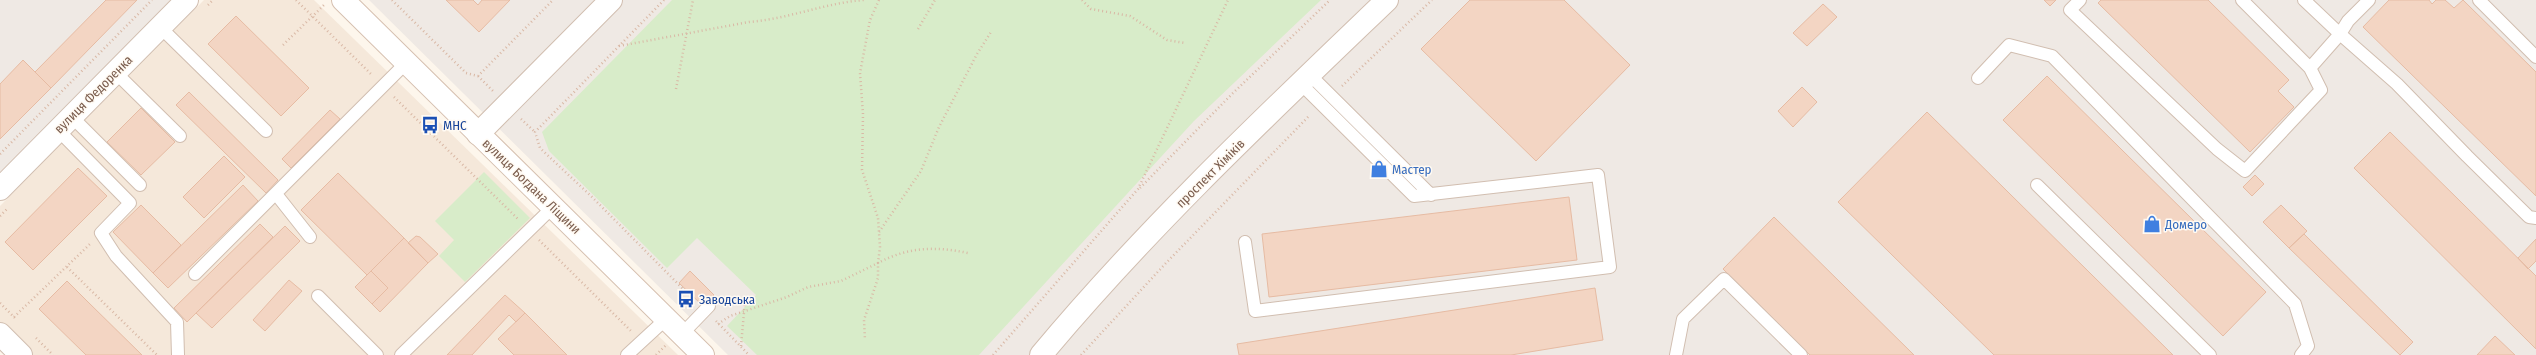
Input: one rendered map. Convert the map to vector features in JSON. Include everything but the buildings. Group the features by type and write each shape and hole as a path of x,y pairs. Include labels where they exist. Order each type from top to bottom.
{"street":[{"name":"вулиця Федоренка","path":"0,189 187,0"},
{"name":"вулиця Богдана Ліщини","path":"343,0 703,355"},
{"path":"478,134 610,0"},
{"name":"проспект Хіміків","path":"1041,355 1070,320 1192,191 1387,0"},
{"path":"0,334 20,355"}],"lane":[{"path":"2080,0 2070,10 2217,149 2245,171 2321,90 2310,68 2242,0"},
{"path":"2304,0 2397,84 2529,217 2536,218"},
{"path":"2310,68 2340,34 2348,21 2369,0"},
{"path":"2479,0 2536,57"},
{"path":"160,27 266,131"},
{"path":"1978,78 2009,45 2052,56 2295,304 2308,346 2301,355"},
{"path":"195,274 406,62"},
{"path":"115,72 180,136"},
{"path":"1305,79 1331,96 1431,195"},
{"path":"1245,242 1255,311 1610,267 1598,175 1414,196 1322,104 1305,79"},
{"path":"65,123 140,185"},
{"path":"65,123 130,203 101,233 116,256 176,322 178,355"},
{"path":"2037,185 2210,355"},
{"path":"276,194 310,237"},
{"path":"401,355 553,207"},
{"path":"1676,355 1683,319 1724,279 1801,355"},
{"path":"318,296 376,355"},
{"path":"682,334 707,309"},
{"path":"627,355 666,319"}],"path":[{"path":"0,154 152,0"},
{"path":"296,0 656,355"},
{"path":"283,45 329,0"},
{"path":"392,0 466,73 478,76 553,0"},
{"path":"664,0 535,132 540,148 707,309 718,324 749,355"},
{"path":"676,89 693,0"},
{"path":"619,46 686,36 749,22 770,21 816,8 864,0"},
{"path":"865,340 864,320 878,278 879,232 878,218 862,170 864,114 860,73 870,20 879,0"},
{"path":"918,29 935,0"},
{"path":"1082,0 1091,9 1130,16 1167,40 1185,43"},
{"path":"1138,189 1228,0"},
{"path":"993,355 1138,189 1231,95 1330,0"},
{"path":"1331,96 1432,0"},
{"path":"879,232 922,171 939,127 977,54 991,32"},
{"path":"1081,355 1161,269 1322,104"},
{"path":"14,317 101,233"},
{"path":"718,324 730,316 745,312 808,287 841,281 896,253 920,248 938,248 968,253"},
{"path":"67,267 156,355"},
{"path":"741,347 745,301"}],"shaded area":[{"path":"0,0 173,0 0,174"},
{"path":"204,0 314,0 678,355 33,355 0,322 0,206"},
{"path":"369,0 2536,0 2536,355 728,355"}],"green space":[{"path":"672,0 1321,0 1194,121 979,355 757,355 727,326 756,295 697,238 667,268 549,151 542,132"},
{"path":"484,172 530,218 465,282 439,256 454,240 435,221"}],"place":[{"name":"МНС","path":"430,125"},
{"name":"Мастер","path":"1379,169"},
{"name":"Домеро","path":"2152,224"},
{"name":"Заводська","path":"686,299"}]}
